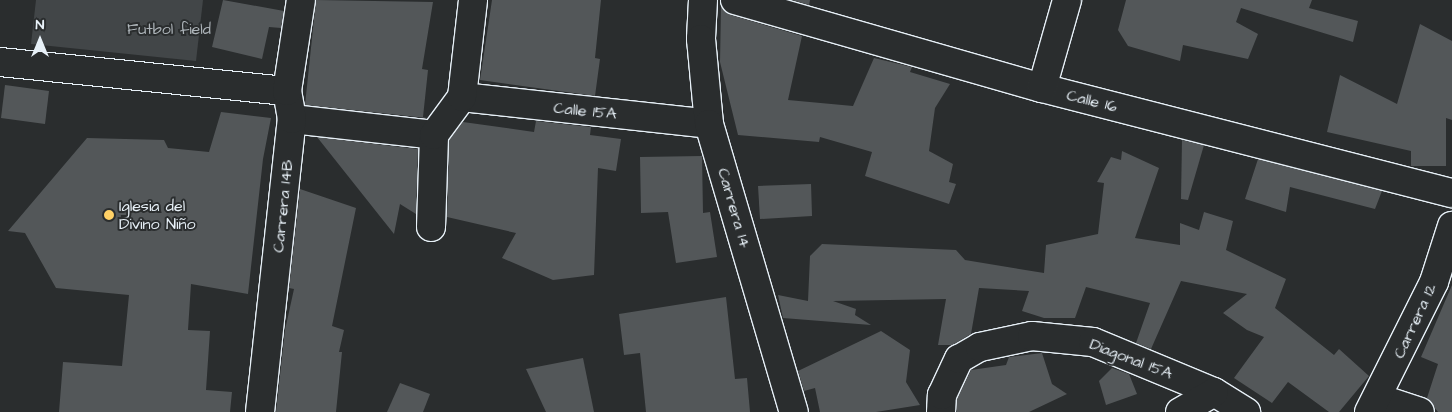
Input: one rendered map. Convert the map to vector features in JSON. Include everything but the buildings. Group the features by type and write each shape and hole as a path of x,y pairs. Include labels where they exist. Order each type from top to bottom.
{"street":[{"name":"Carrera 14B","path":"260,412 292,119 287,91 301,0"},
{"path":"431,227 434,136 462,97 473,0"},
{"name":"Carrera 14","path":"703,0 701,39 709,124 794,412"},
{"name":"Calle 16","path":"735,0 1042,88 1452,193"},
{"path":"1042,88 1067,0"},
{"path":"0,62 287,91"},
{"name":"Calle 15A","path":"462,97 709,124"},
{"path":"292,119 434,136"},
{"name":"Carrera 12","path":"1374,405 1434,282 1452,226"},
{"name":"Diagonal 15A","path":"941,412 942,395 959,359 980,347 1032,336 1093,342 1214,392 1246,412"},
{"path":"1180,412 1214,392"},
{"path":"1374,405 1420,412"}],"green space":[{"name":"Futbol field","path":"36,0 203,0 196,61 31,44"}],"place":[{"name":"Iglesia del Divino Niño","path":"109,215"}]}
